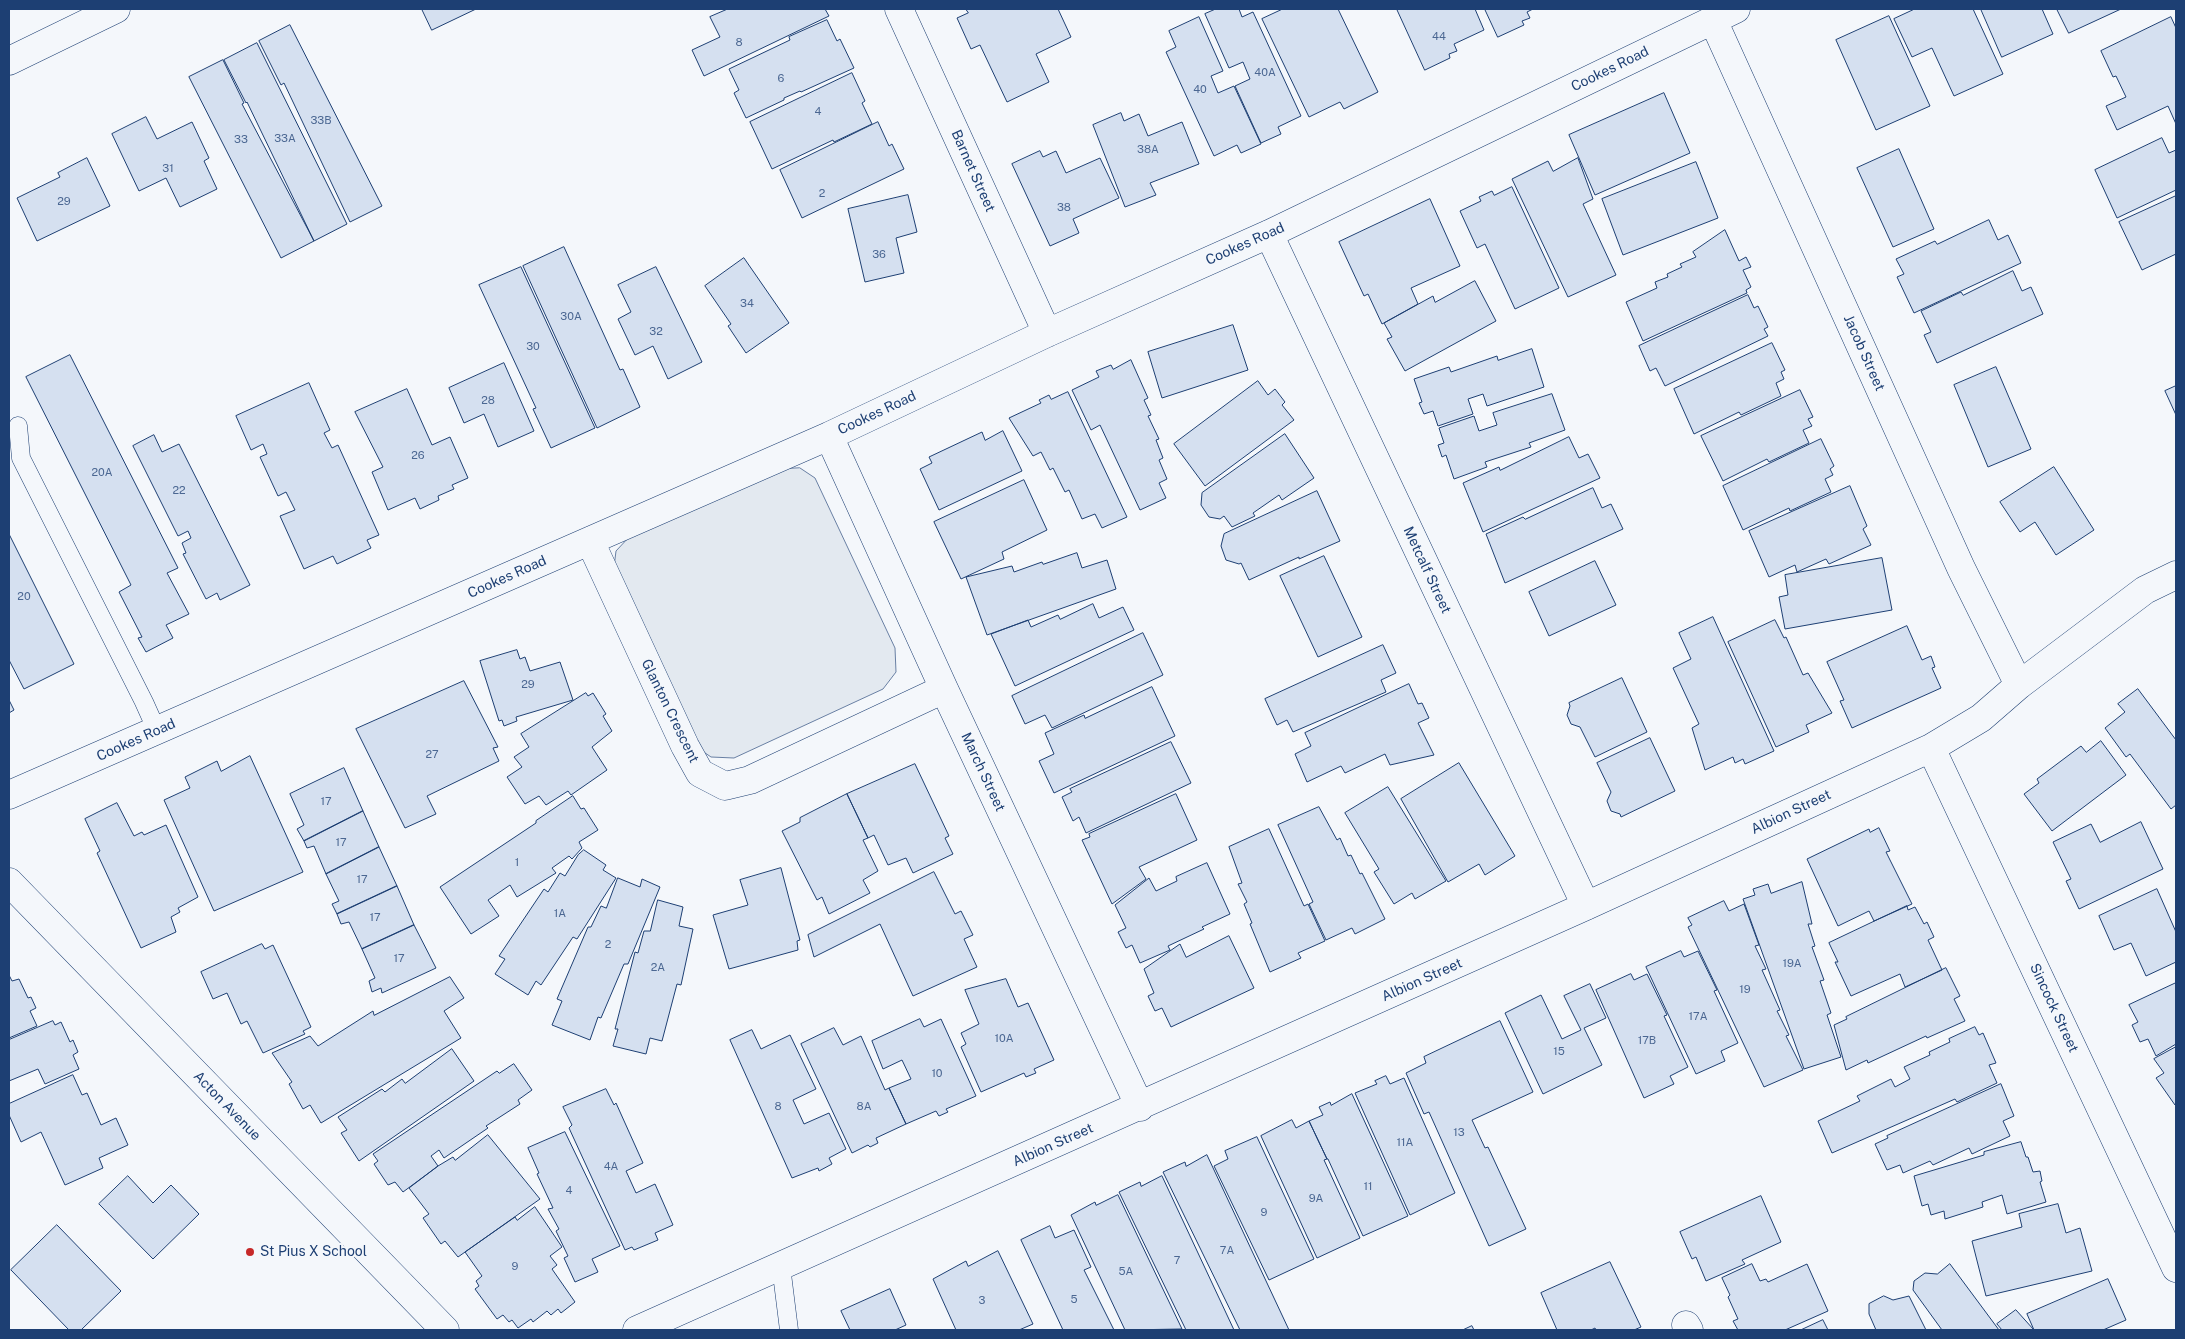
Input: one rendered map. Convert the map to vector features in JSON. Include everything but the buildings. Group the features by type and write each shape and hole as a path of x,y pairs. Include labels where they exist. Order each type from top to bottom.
{"street":[{"path":"9,61 116,9"},
{"name":"Barnet Street","path":"899,9 1047,333"},
{"name":"Cookes Road","path":"9,795 829,436 1047,333 1269,234 1724,14"},
{"name":"Jacob Street","path":"1724,14 1961,568 2019,684"},
{"name":"Metcalf Street","path":"1269,234 1586,906"},
{"name":"March Street","path":"829,436 944,689 1140,1107"},
{"name":"Glanton Crescent","path":"590,541 684,746 700,773 724,786 750,780 944,689"},
{"name":"Albion Street","path":"637,1330 1140,1107 1931,748 1981,718 2019,684 2145,590 2176,575"},
{"name":"Sincock Street","path":"1931,748 2176,1268"},
{"name":"Acton Avenue","path":"9,882 445,1330"}],"lane":[{"path":"18,426 21,458 144,702 156,731"},
{"path":"781,1266 789,1330"}],"shaded area":[{"path":"800,468 815,478 895,648 896,672 883,689 734,758 711,757 695,746 613,575 616,551 630,536 779,469"}],"place":[{"name":"St Pius X School","path":"250,1252"}]}
